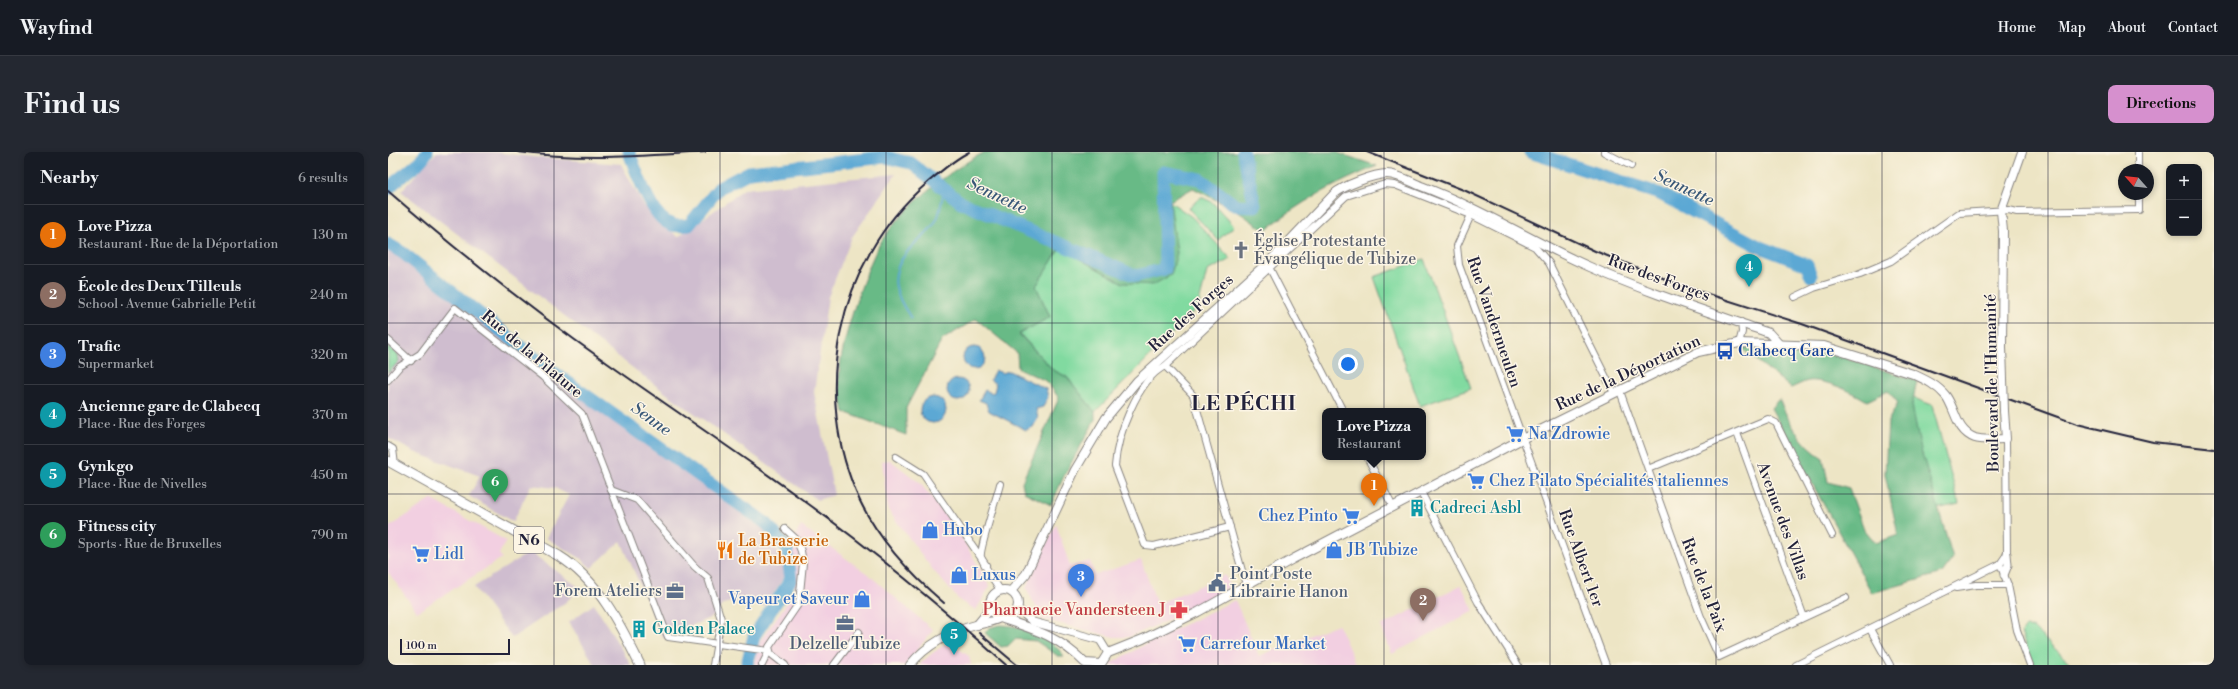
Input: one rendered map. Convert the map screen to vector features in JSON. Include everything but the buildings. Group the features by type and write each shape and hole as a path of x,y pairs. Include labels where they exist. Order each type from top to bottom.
{"main road":[{"path":"2001,211 2022,152"},
{"name":"Rue des Forges","path":"1011,591 1026,574 1075,470 1106,418 1137,381 1272,259 1334,194 1340,189 1367,180 1387,174 1471,206 1621,281 1769,333 1779,344"},
{"name":"Boulevard de l'Humanité","path":"2001,211 2003,226 2002,347 2006,439"},
{"name":"Rue de la Déportation","path":"1108,652 1143,639 1522,439 1698,352 1738,343 1824,346 1919,376 1936,386 1947,398 1955,416 1968,435 1984,439 2006,439"},
{"name":"N6","path":"391,463 559,556 578,569 601,596 640,665"},
{"path":"910,665 942,638 977,625 1012,616 1018,609 1018,599 1011,591 1000,590 993,595 987,613 977,625"},
{"path":"990,605 993,613 1002,618 1034,629 1060,641 1085,664 1101,664 1108,652"}],"street":[{"path":"1604,152 1630,166"},
{"path":"2138,152 2138,164"},
{"name":"Rue des Forges","path":"1230,527 1154,546 1148,546 1142,541 1115,466 1116,457 1131,409 1141,388 1148,379 1165,366 1346,196 1385,184 1395,185 1471,215 1535,247 1549,263 1617,392"},
{"path":"1795,297 1805,291 1860,274 1891,261 1959,213 2001,211 2140,210 2139,200"},
{"name":"Rue Vandermeulen","path":"1471,215 1457,246 1459,265 1522,439"},
{"path":"1535,247 1550,246"},
{"path":"1269,267 1341,408"},
{"name":"Rue de la Filature","path":"411,361 420,354 455,308 543,377 582,414 668,637 716,643"},
{"path":"1738,343 1742,332 1741,322"},
{"path":"388,340 411,361 399,367 388,380"},
{"path":"1165,366 1193,395 1246,585"},
{"name":"Rue des Forges","path":"1137,381 1148,379"},
{"name":"Rue de la Paix","path":"1617,392 1648,469 1702,620 1719,657 1846,598"},
{"name":"Avenue des Villas","path":"1648,469 1768,419 1776,423 1832,535"},
{"name":"Avenue des Villas","path":"1737,433 1804,617"},
{"name":"Rue Albert 1er","path":"1522,439 1606,665"},
{"name":"Boulevard de l'Humanité","path":"2004,574 2008,565 2006,439"},
{"path":"388,446 393,449 391,463"},
{"path":"896,457 923,474 986,565"},
{"path":"1369,460 1393,507"},
{"path":"1000,484 993,512 981,548 981,556 1000,590"},
{"path":"611,490 637,500 695,567 708,578 716,598 721,619 712,665"},
{"path":"1421,492 1478,602 1518,665"},
{"path":"762,665 769,651 770,644 799,603 803,563 802,551 796,539 785,529"},
{"path":"1796,665 1870,630 2000,564 2007,554"},
{"path":"2000,564 2008,585 2017,630 2030,665"},
{"path":"1949,590 1976,585 2008,585"},
{"path":"1018,609 1033,622 1100,640 1108,652"},
{"path":"1870,630 1890,665"},
{"path":"834,665 859,632"},
{"path":"716,643 769,651 785,665"}],"shaded area":[{"path":"437,152 494,152 532,157 621,164 644,206 678,237 744,189 896,174 852,237 828,297 814,392 834,495 817,500 663,391 401,191"},
{"path":"388,246 402,255 548,375 771,535 786,574 765,606 735,601 723,604 714,616 663,638 621,541 591,568 580,558 546,538 569,495 555,488 531,485 513,522 469,496 480,476 414,452 388,438"},
{"path":"890,460 920,483 958,531 990,586 976,610 960,601 933,570 888,510 882,461"},
{"path":"431,499 506,541 499,554 502,558 417,612 388,572 388,528"},
{"path":"1056,524 1070,566 1090,561 1095,575 1141,560 1157,604 1225,575 1230,587 1166,621 1129,637 1114,637 1042,619 1026,588"},
{"path":"801,526 869,575 933,630 905,665 755,665 760,641 796,590 788,547"},
{"path":"530,552 580,588 566,602 512,638 474,587"},
{"path":"1461,585 1474,611 1392,654 1381,626"},
{"path":"1235,600 1259,656 1338,624 1356,665 1108,665 1155,639"},
{"path":"594,604 631,665 595,665 569,622"},
{"path":"948,642 969,656 971,665 919,665 930,655"}],"green space":[{"path":"985,152 1335,152 1377,166 1347,179 1304,202 1265,231 1239,212 1193,188 1170,201 1177,253 1171,275 1153,285 1123,283 1060,248 1036,286 1050,317 1019,334 1053,370 1067,377 1095,412 1095,420 1064,476 1051,505 1024,492 1022,482 1059,398 1046,381 1018,368 1017,353 976,319 942,340 906,408 906,435 844,412 839,382 842,352 864,279 876,251 884,237 895,223 924,194 940,181"},
{"path":"1201,197 1212,202 1234,226 1218,240 1188,208"},
{"path":"1169,201 1192,217 1231,259 1207,271 1198,307 1095,412 1067,377 1053,370 1019,333 1050,317 1036,286 1060,248 1123,283 1177,253"},
{"path":"1424,259 1471,388 1420,406 1374,277"},
{"path":"388,346 398,355 399,361 388,373"},
{"path":"1740,347 1837,355 1917,381 1912,405 1921,450 1953,558 1942,573 1872,593 1771,408 1779,399 1796,432 1808,447 1823,458 1828,482 1849,488 1864,529 1876,543 1898,535 1885,474 1888,421 1898,403 1888,391 1867,401 1847,390 1823,382 1808,381 1791,388"},
{"path":"1911,397 1932,405 1959,504 1931,510 1909,418"},
{"path":"999,625 1018,627 1036,633 1051,642 1064,656 1058,656 1036,641 1015,639 1008,646 1001,647 985,633 989,628"},
{"path":"2025,627 2033,628 2072,665 2033,665 2021,633"}],"water":[{"path":"974,347 982,350 985,358 982,366 974,369 966,366 963,358 966,350"},
{"path":"995,370 1002,373 1009,371 1046,389 1048,397 1043,407 1036,409 1038,418 1033,427 1026,430 989,411 986,403 979,400 985,390 991,393 994,392 996,384 990,380"},
{"path":"958,379 966,382 969,390 966,398 958,401 950,398 947,390 950,382"},
{"path":"933,397 942,401 946,410 942,419 933,423 924,419 920,410 924,401"}],"waterway":[{"name":"Senne","path":"388,189 398,179 419,163 427,152"},
{"name":"Sennette","path":"629,152 644,190 654,209 665,221 673,225 689,225 719,188 749,172 885,157 911,163 962,203 1136,276 1165,269 1163,172 1200,179 1235,205 1255,206 1243,152"},
{"name":"Sennette","path":"1530,152 1660,194 1760,247 1807,265 1811,276"},
{"path":"911,318 905,310 897,293 897,268 908,251 931,228 937,219 944,188"},
{"name":"Senne","path":"388,244 403,253 545,366 767,524 787,549 791,579 754,636 747,665"}],"railway":[{"path":"518,152 542,155 589,157 705,152"},
{"path":"944,603 919,581 886,544 860,501 845,460 837,417 835,374 840,332 852,290 871,251 895,216 926,184 941,171 969,152"},
{"path":"1367,152 1466,191 1595,251 1683,286 1802,324 2077,424 2153,442 2214,449"},
{"path":"388,191 433,230 527,304 602,360 769,475 850,535 955,620 1006,665"},
{"path":"979,633 1017,665"}],"place":[{"name":"Église Protestante Évangélique de Tubize","path":"1241,250"},
{"name":"Ancienne gare de Clabecq","path":"1749,287"},
{"name":"Clabecq Gare","path":"1725,351"},
{"name":"Na Zdrowie","path":"1515,434"},
{"name":"Chez Pilato Spécialités italiennes","path":"1476,481"},
{"name":"Fitness city","path":"495,502"},
{"name":"Love Pizza","path":"1374,506"},
{"name":"Cadreci Asbl","path":"1417,508"},
{"name":"Chez Pinto","path":"1351,516"},
{"name":"Hubo","path":"930,530"},
{"name":"La Brasserie de Tubize","path":"725,550"},
{"name":"JB Tubize","path":"1334,550"},
{"name":"Lidl","path":"421,554"},
{"name":"Luxus","path":"959,575"},
{"name":"Point Poste Librairie Hanon","path":"1217,583"},
{"name":"Forem Ateliers","path":"675,591"},
{"name":"Trafic","path":"1081,597"},
{"name":"Vapeur et Saveur","path":"862,599"},
{"name":"Pharmacie Vandersteen J","path":"1179,610"},
{"name":"École des Deux Tilleuls","path":"1423,621"},
{"name":"Delzelle Tubize","path":"845,623"},
{"name":"Golden Palace","path":"639,629"},
{"name":"Carrefour Market","path":"1187,644"},
{"name":"Gynkgo","path":"954,655"}],"district":[{"name":"LE PÉCHI","path":"1244,404"}]}
